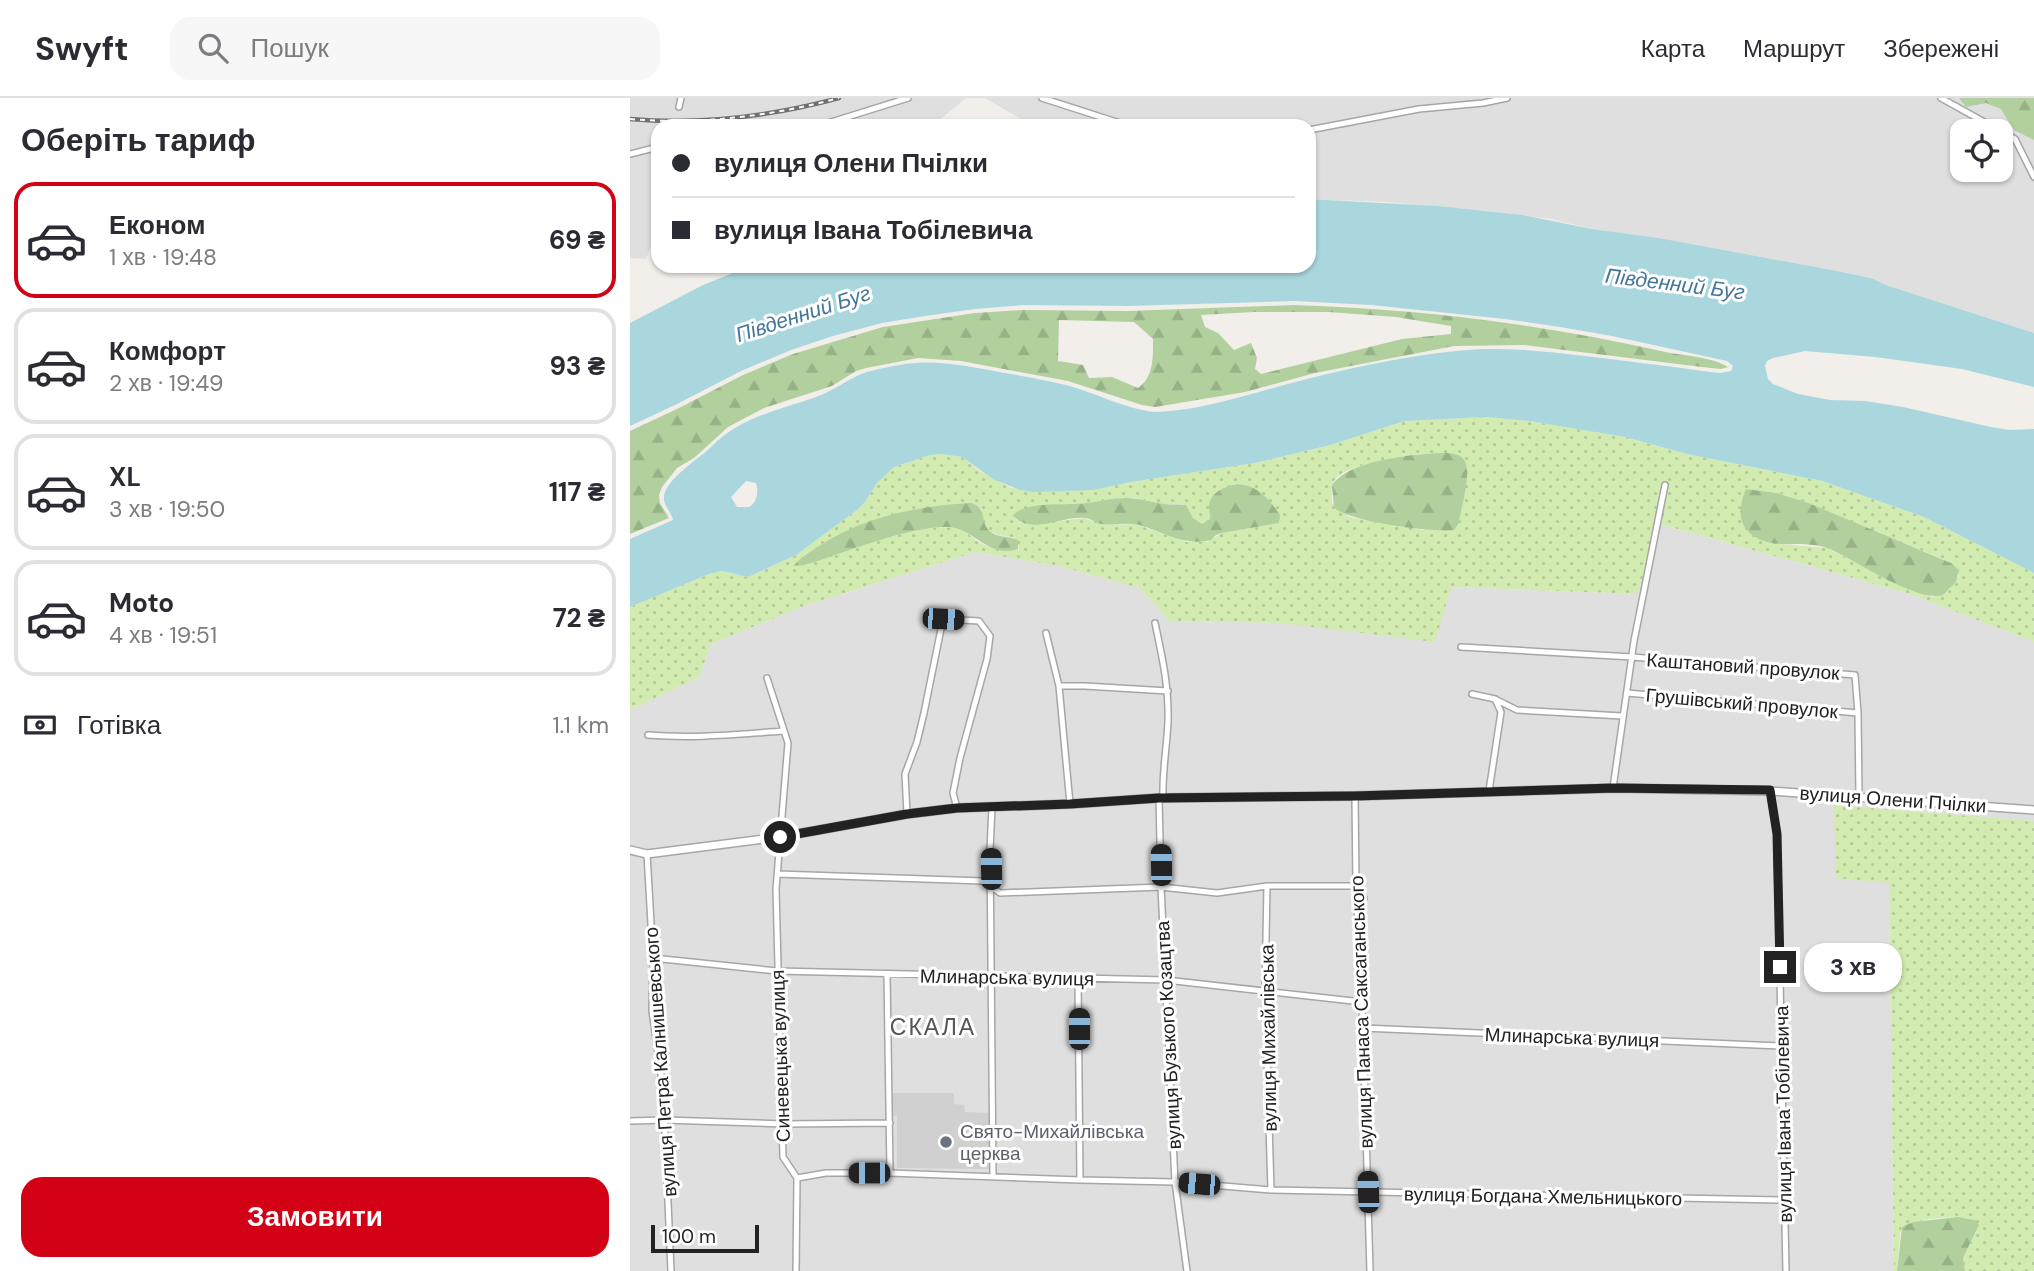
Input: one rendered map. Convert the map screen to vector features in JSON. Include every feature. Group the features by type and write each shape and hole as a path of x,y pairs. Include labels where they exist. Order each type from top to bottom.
{"street":[{"path":"679,107 681,98"},
{"path":"841,119 908,98"},
{"path":"1042,98 1107,119"},
{"path":"1316,129 1419,109 1507,98"},
{"path":"1941,98 2015,139 2034,177"},
{"path":"630,154 651,149"},
{"name":"Каштановий провулок","path":"1613,788 1632,657 1665,485"},
{"path":"907,814 905,774 919,732 943,619 979,621 990,636 987,659 953,793 957,808"},
{"path":"1155,623 1168,691 1161,798"},
{"path":"1046,633 1059,687 1070,804"},
{"name":"Каштановий провулок","path":"1461,647 1632,657 1855,675 1858,713"},
{"name":"Синевецька вулиця","path":"767,678 788,743 776,889 777,971 783,1157 797,1178 796,1271"},
{"path":"1059,687 1168,691"},
{"name":"Грушівський провулок","path":"1627,693 1858,713"},
{"name":"Грушівський провулок","path":"1472,694 1495,699 1517,710 1622,716"},
{"path":"1489,791 1501,712 1495,699"},
{"path":"1858,713 1859,796"},
{"path":"648,735 708,738 784,732"},
{"name":"вулиця Олени Пчілки","path":"630,850 647,854 780,837 907,814 957,808 1161,798 1355,796 1613,788 1770,790 2034,810"},
{"name":"вулиця Івана Тобілевича","path":"1770,790 1777,834 1786,1271"},
{"name":"вулиця Панаса Саксаганського","path":"1355,796 1370,1271"},
{"name":"вулиця Бузького Козацтва","path":"1161,798 1161,887 1175,1182 1187,1271"},
{"path":"992,807 993,1176"},
{"name":"вулиця Петра Калнишевського","path":"647,854 653,958 652,1011 663,1088 671,1271"},
{"path":"778,874 983,881 1000,893 1161,887 1217,893 1267,886 1356,886 1364,898"},
{"name":"вулиця Михайлівська","path":"1267,886 1265,992 1271,1190"},
{"name":"Млинарська вулиця","path":"653,958 777,971 1166,980 1362,1003"},
{"path":"887,974 890,1173"},
{"path":"1078,978 1080,1180"},
{"name":"Млинарська вулиця","path":"1363,1028 1782,1046"},
{"path":"630,1121 890,1123"},
{"name":"вулиця Богдана Хмельницького","path":"797,1178 826,1173 890,1173 1175,1182 1271,1190 1785,1200"}],"shaded area":[{"path":"630,98 966,98 940,119 651,119 651,246 646,259 630,258"},
{"path":"985,98 2034,98 2034,333 1871,278 1659,238 1498,212 1388,202 1316,199 1316,119 1021,119"},
{"path":"1659,524 1913,595 2034,642 2034,821 1834,805 1889,883 1894,1271 630,1271 630,710 699,677 711,644 804,606 975,552 1059,566 1139,588 1170,621 1280,623 1451,587 1636,594"},
{"path":"893,1093 954,1093 954,1104 964,1105 965,1112 989,1113 989,1169 897,1168 897,1116 893,1116"}],"green space":[{"path":"1959,98 2034,98 2034,140 2014,130 2013,119 2007,119 2001,109 1986,103 1966,107"},
{"path":"1295,305 1433,314 1616,341 1704,358 1728,367 1702,367 1524,345 1454,346 1315,373 1245,392 1155,407 1068,381 961,361 918,358 856,371 832,386 764,408 728,427 694,458 677,468 662,487 660,503 669,518 630,534 630,431 743,375 793,354 883,327 975,313 1023,310 1128,311","holes":["1328,312 1396,317 1451,326 1451,334 1402,339 1261,374 1255,369 1257,358 1251,343 1234,350 1218,333 1205,327 1201,315","1059,320 1134,322 1153,339 1152,366 1147,378 1138,388 1112,377 1089,378 1083,365 1058,361"]},
{"path":"1486,417 1529,421 1625,437 1687,454 1822,481 1924,517 2034,573 2034,642 1913,595 1660,524 1637,594 1451,587 1435,642 1280,623 1170,621 1139,588 1059,566 975,552 804,606 711,644 699,677 630,710 630,607 709,574 722,571 748,577 796,555 857,510 877,483 894,467 930,455 942,454 962,457 980,471 1011,488 1094,490 1255,463 1330,445 1405,421","holes":["1422,454 1460,509 1459,523 1423,530 1349,517 1332,503 1333,483 1343,473 1377,461","1237,484 1260,492 1280,522 1222,533 1207,542 1186,542 1135,524 1104,525 1084,518 1031,525 1014,518 1022,510 1032,507 1136,498 1162,504 1183,504 1193,518 1202,524 1210,519 1213,499 1223,488","1746,489 1788,496 1943,559 1951,563 1959,575 1947,592 1933,597 1907,588 1827,548 1782,544","925,508 981,508 984,523 990,531 1015,538 1019,549 997,550 961,530 938,528 879,540 805,565 803,556 833,538 861,525"]},
{"path":"1442,453 1460,456 1467,468 1459,523 1454,530 1410,528 1371,521 1354,517 1334,507 1332,486 1351,470 1382,460"},
{"path":"1237,484 1251,487 1262,494 1280,515 1279,523 1222,533 1211,540 1192,542 1134,524 1110,525 1077,518 1038,525 1021,522 1013,516 1019,511 1037,506 1131,498 1186,505 1193,518 1202,524 1210,519 1209,506 1215,493"},
{"path":"1746,489 1777,493 1811,504 1951,563 1959,570 1956,582 1943,595 1918,593 1830,549 1811,545 1779,544 1760,539 1746,529 1741,518"},
{"path":"970,503 982,511 985,524 991,532 1018,540 1018,549 998,550 957,529 932,528 895,536 805,565 794,566 805,555 836,536 872,520 911,510"},
{"path":"1834,805 2034,821 2034,1271 1965,1271 1963,1258 1978,1228 1975,1220 1948,1217 1918,1221 1902,1227 1897,1271 1894,1271 1889,883 1836,878"},
{"path":"1958,1217 1975,1220 1979,1225 1963,1258 1965,1271 1897,1271 1902,1227 1913,1222"}],"water":[{"name":"Південний Буг","path":"1316,199 1438,206 1523,215 1871,278 2034,333 2034,387 1962,369 1805,351 1767,361 1765,366 1768,379 1773,384 1798,394 1903,407 2009,430 2034,429 2034,573 1924,517 1822,481 1687,454 1625,437 1529,421 1486,417 1405,421 1330,445 1255,463 1094,490 1020,490 993,479 962,457 930,455 894,467 877,483 857,510 796,555 748,577 722,571 709,574 630,607 630,539 673,520 664,500 668,486 674,478 723,437 748,421 823,394 861,374 885,368 925,363 971,367 1066,385 1125,405 1158,412 1206,405 1369,365 1472,350 1552,352 1720,373 1731,371 1733,366 1727,361 1560,327 1371,305 1295,301 1128,306 1023,305 975,309 882,323 833,336 741,371 630,426 630,323 703,285 733,273 1316,273","holes":["746,481 756,483 756,500 749,507 737,507 731,497"]}],"railway":[{"path":"722,119 788,110 839,98"},
{"path":"630,119 651,121"}],"place":[{"name":"Свято-Михайлівська церква","path":"946,1142"}],"district":[{"name":"СКАЛА","path":"933,1027"}],"route":[{"path":"780,837 907,814 957,808 1159,798 1355,796 1613,788 1770,790 1777,834 1780,967"}]}
